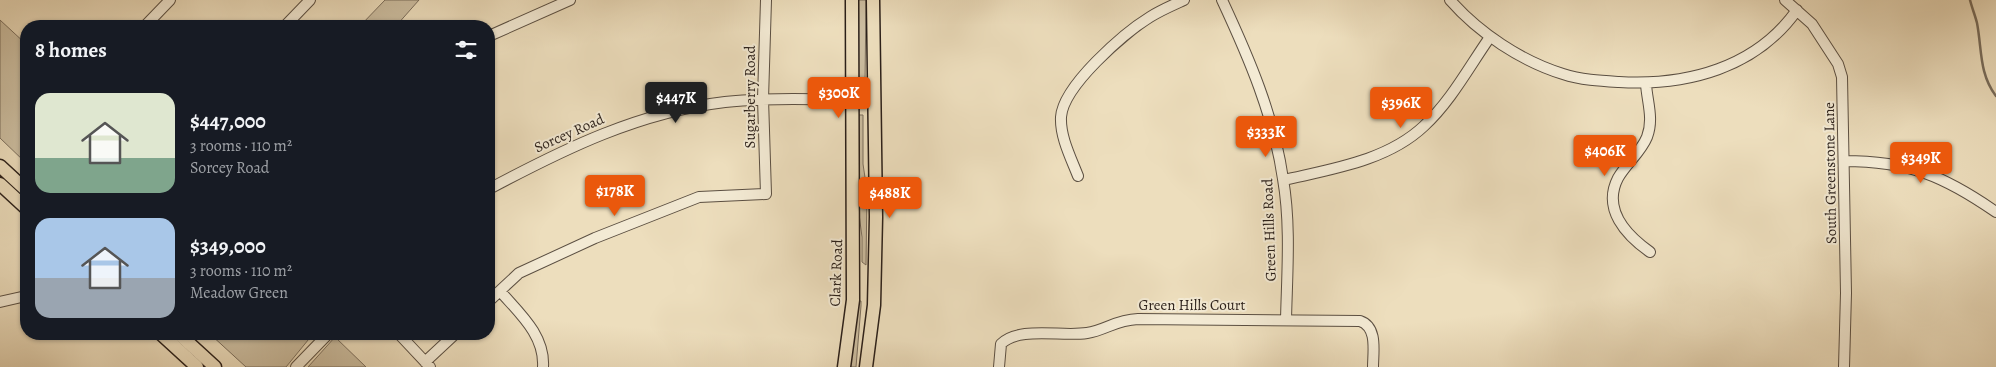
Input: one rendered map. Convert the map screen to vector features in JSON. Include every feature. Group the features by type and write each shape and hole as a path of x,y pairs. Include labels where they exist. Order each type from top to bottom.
{"main road":[{"name":"Clark Road","path":"844,367 853,282 852,0"},
{"path":"866,367 875,283 873,0"},
{"path":"0,166 20,184"},
{"path":"0,184 20,202"},
{"path":"853,282 875,283"},
{"path":"168,340 197,367"},
{"path":"186,340 215,367"}],"street":[{"path":"151,20 170,0"},
{"path":"291,20 310,0"},
{"path":"495,33 570,0"},
{"name":"Sugarberry Road","path":"500,290 519,273 595,238 699,196 766,194 763,99 766,0"},
{"path":"1078,176 1063,132 1061,118 1069,93 1089,69 1141,22 1184,0"},
{"name":"Green Hills Road","path":"1222,0 1267,107 1284,180 1287,248 1286,320"},
{"path":"1450,0 1490,37 1532,62 1564,75 1607,82 1646,84 1703,75 1738,62 1773,37 1797,10"},
{"name":"South Greenstone Lane","path":"1785,0 1812,24 1838,64 1844,92 1846,293 1844,367"},
{"path":"1284,180 1370,157 1408,139 1440,109 1490,37"},
{"path":"1646,84 1650,116 1647,137 1618,179 1613,198 1617,220 1623,229 1650,252"},
{"name":"Sorcey Road","path":"495,186 562,150 615,128 659,114 724,102 763,99 873,99"},
{"path":"1844,161 1902,166 1923,171 1961,188 1996,212"},
{"path":"495,295 500,290 534,330 543,360 543,367"},
{"path":"0,302 20,297"},
{"name":"Green Hills Court","path":"999,367 1001,344 1012,335 1080,334 1117,322 1132,320 1286,320 1365,323 1372,333 1373,367"},
{"path":"296,367 322,340"},
{"path":"404,340 427,365 450,340"}],"shaded area":[{"path":"385,0 419,0 401,20 366,20"},
{"path":"857,0 866,0 865,83 859,83 858,80"},
{"path":"0,20 20,38 20,157 0,138"},
{"path":"858,115 863,115 863,164 867,191 866,265 862,262 862,237 859,214"},
{"path":"857,301 861,301 861,306 856,367 848,367"},
{"path":"217,340 308,340 286,367 246,367"},
{"path":"332,340 338,340 366,367 308,367"}],"waterway":[{"path":"1970,0 1977,23 1984,70 1996,96"}]}
